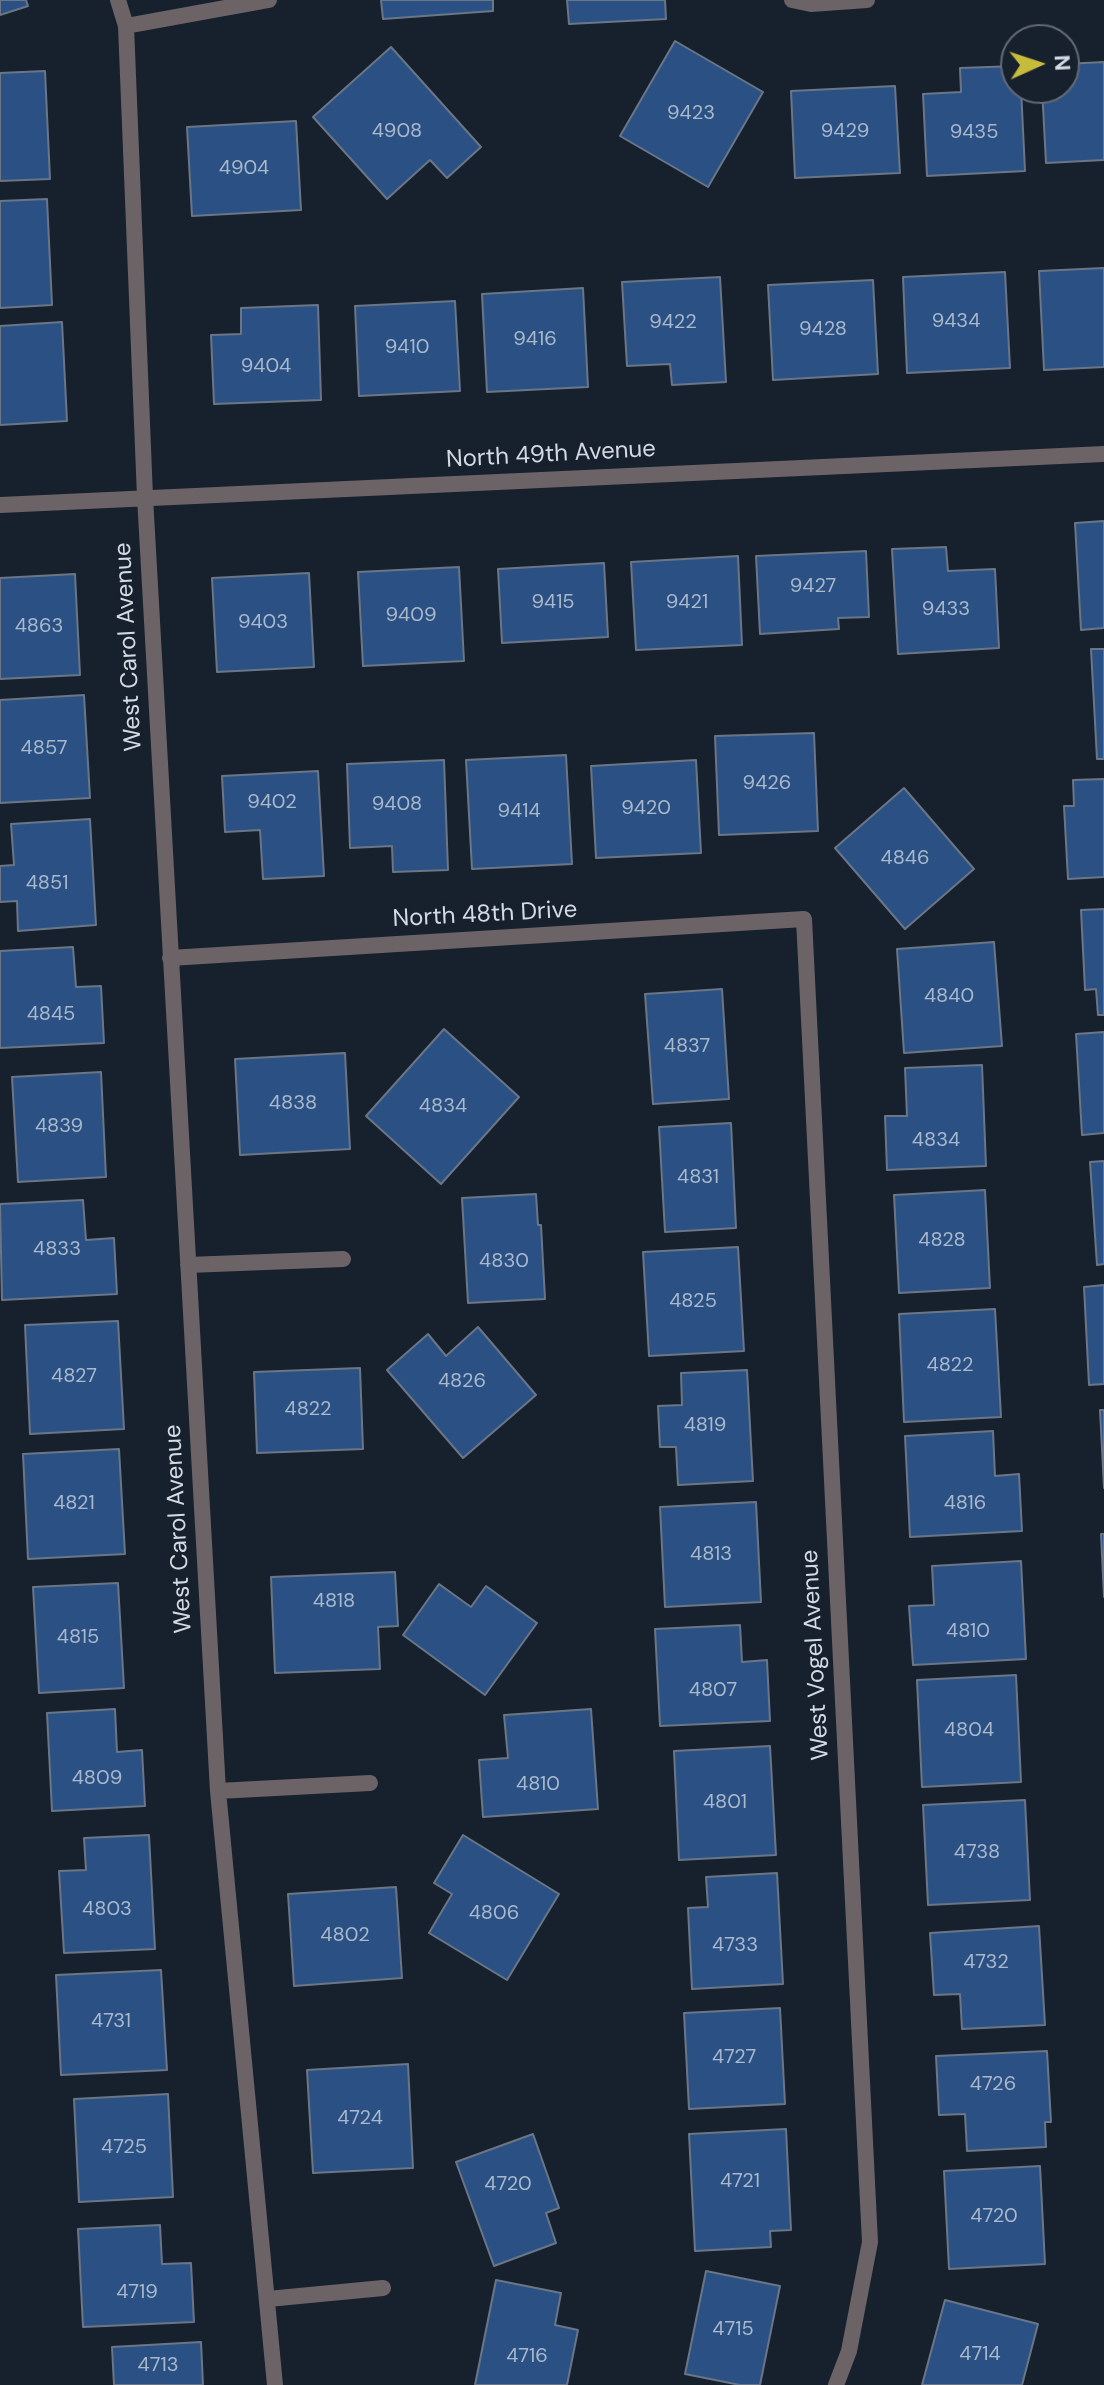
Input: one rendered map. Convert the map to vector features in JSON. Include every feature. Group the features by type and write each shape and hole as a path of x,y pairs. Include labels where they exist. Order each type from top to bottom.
{"street":[{"name":"West Carol Avenue","path":"118,0 126,26 145,497 218,1791 275,2385"},
{"path":"126,26 269,0"},
{"path":"792,0 811,4 867,0"},
{"name":"North 49th Avenue","path":"0,505 1104,454"},
{"name":"North 48th Drive","path":"170,958 804,919"},
{"name":"West Vogel Avenue","path":"804,919 870,2242 849,2351 836,2385"},
{"path":"188,1265 343,1259"},
{"path":"218,1791 370,1783"},
{"path":"268,2299 383,2288"}],"building":[{"path":"0,0 26,0 28,6 0,15"},
{"path":"381,0 493,0 493,11 383,19"},
{"path":"567,0 665,0 666,19 569,24"},
{"path":"675,41 763,92 708,187 620,136"},
{"path":"391,47 481,147 447,178 430,160 387,199 313,117"},
{"path":"1104,62 1104,160 1046,163 1043,104 1080,104 1080,63"},
{"path":"1000,67 1000,104 1022,104 1025,171 927,176 923,94 961,92 960,68"},
{"path":"45,71 50,179 0,181 0,73"},
{"path":"895,86 900,173 795,178 791,91"},
{"path":"296,121 301,210 192,216 187,127"},
{"path":"47,199 52,305 0,308 0,201"},
{"path":"1104,268 1104,367 1044,370 1039,271"},
{"path":"1005,272 1010,368 907,373 903,277"},
{"path":"720,277 726,382 672,385 670,364 627,366 622,282"},
{"path":"873,280 878,374 773,380 768,285"},
{"path":"583,288 588,387 487,392 482,294"},
{"path":"455,301 460,391 359,396 355,306"},
{"path":"318,305 321,400 214,404 211,335 241,334 241,308"},
{"path":"62,322 67,421 0,425 0,326"},
{"path":"1104,521 1104,628 1081,630 1075,523"},
{"path":"946,547 948,571 995,569 999,648 898,654 892,549"},
{"path":"866,551 869,617 838,618 839,629 760,634 756,556"},
{"path":"738,556 742,645 636,650 631,562"},
{"path":"604,563 608,637 502,643 498,569"},
{"path":"459,567 464,661 363,666 358,572"},
{"path":"309,573 314,667 217,672 212,578"},
{"path":"75,574 80,675 0,679 0,578"},
{"path":"1091,649 1104,649 1104,759 1097,759"},
{"path":"84,695 90,798 0,803 0,700"},
{"path":"814,733 818,831 719,835 715,736"},
{"path":"566,755 572,864 472,869 466,760"},
{"path":"444,760 448,870 393,872 392,846 350,848 347,764"},
{"path":"696,760 701,853 596,858 591,766"},
{"path":"318,771 324,876 263,879 260,830 225,832 222,776"},
{"path":"1104,779 1104,877 1068,879 1064,806 1074,806 1073,780"},
{"path":"904,788 974,869 905,929 835,848"},
{"path":"90,819 96,925 18,931 17,901 0,902 0,866 14,865 11,824"},
{"path":"1104,909 1104,1015 1098,1015 1096,989 1085,990 1081,910"},
{"path":"994,942 1002,1046 904,1053 897,949"},
{"path":"73,947 76,987 101,986 104,1043 0,1048 0,951"},
{"path":"722,989 729,1099 653,1104 645,994"},
{"path":"444,1029 519,1097 441,1184 366,1116"},
{"path":"1104,1032 1104,1133 1082,1135 1076,1034"},
{"path":"345,1053 350,1149 240,1155 235,1059"},
{"path":"982,1065 986,1166 887,1170 885,1116 907,1116 905,1068"},
{"path":"101,1072 106,1177 18,1182 12,1077"},
{"path":"731,1123 736,1228 665,1232 659,1127"},
{"path":"1104,1161 1104,1264 1097,1265 1090,1162"},
{"path":"985,1190 990,1288 899,1293 894,1195"},
{"path":"536,1194 545,1299 468,1303 462,1198"},
{"path":"83,1200 86,1240 114,1238 117,1294 2,1300 0,1204"},
{"path":"738,1247 744,1351 649,1356 643,1252"},
{"path":"1104,1285 1104,1384 1089,1385 1084,1287"},
{"path":"995,1309 1001,1417 904,1422 899,1314"},
{"path":"118,1321 124,1429 30,1434 25,1325"},
{"path":"478,1327 536,1395 463,1458 387,1370 428,1334 446,1356"},
{"path":"360,1368 363,1449 257,1453 254,1372"},
{"path":"747,1370 753,1481 678,1485 676,1447 660,1447 658,1406 682,1405 681,1373"},
{"path":"1100,1410 1104,1410 1104,1488"},
{"path":"993,1431 995,1476 1019,1474 1022,1531 910,1537 905,1436"},
{"path":"119,1449 125,1554 28,1559 23,1454"},
{"path":"756,1502 761,1602 665,1607 660,1507"},
{"path":"1101,1534 1104,1534 1104,1597"},
{"path":"1021,1561 1026,1659 913,1665 909,1606 934,1605 932,1566"},
{"path":"395,1572 398,1626 378,1627 380,1669 275,1673 271,1577"},
{"path":"118,1583 124,1688 39,1693 33,1587"},
{"path":"439,1584 471,1607 486,1586 537,1623 485,1695 403,1635"},
{"path":"740,1625 742,1662 767,1660 770,1721 660,1726 655,1629"},
{"path":"1016,1675 1021,1782 922,1787 917,1680"},
{"path":"115,1709 117,1752 142,1750 145,1806 52,1811 47,1713"},
{"path":"591,1709 598,1809 483,1817 479,1760 508,1758 504,1715"},
{"path":"770,1746 776,1855 679,1860 674,1751"},
{"path":"1025,1800 1030,1900 928,1905 923,1805"},
{"path":"149,1835 155,1949 64,1953 59,1871 86,1870 84,1838"},
{"path":"463,1835 559,1894 507,1980 429,1933 452,1894 434,1883"},
{"path":"777,1873 783,1984 692,1989 688,1908 708,1907 706,1877"},
{"path":"396,1887 402,1978 294,1986 288,1894"},
{"path":"1039,1926 1045,2025 962,2029 960,1994 934,1995 930,1933"},
{"path":"161,1970 167,2070 61,2075 56,1975"},
{"path":"780,2008 785,2104 689,2109 684,2013"},
{"path":"1047,2051 1051,2122 1045,2122 1046,2147 967,2151 965,2114 939,2115 936,2056"},
{"path":"408,2064 413,2168 313,2173 307,2070"},
{"path":"168,2094 173,2197 79,2202 74,2099"},
{"path":"786,2129 791,2230 770,2231 771,2247 695,2251 689,2134"},
{"path":"533,2134 559,2208 546,2213 556,2243 494,2266 456,2162"},
{"path":"1040,2166 1045,2264 949,2269 944,2171"},
{"path":"160,2225 162,2264 191,2263 194,2322 83,2327 78,2229"},
{"path":"706,2271 780,2286 760,2385 740,2385 685,2374"},
{"path":"496,2280 561,2293 555,2325 578,2330 567,2385 475,2385"},
{"path":"945,2300 1038,2324 1022,2385 922,2385"},
{"path":"201,2342 203,2385 114,2385 112,2347"}]}
